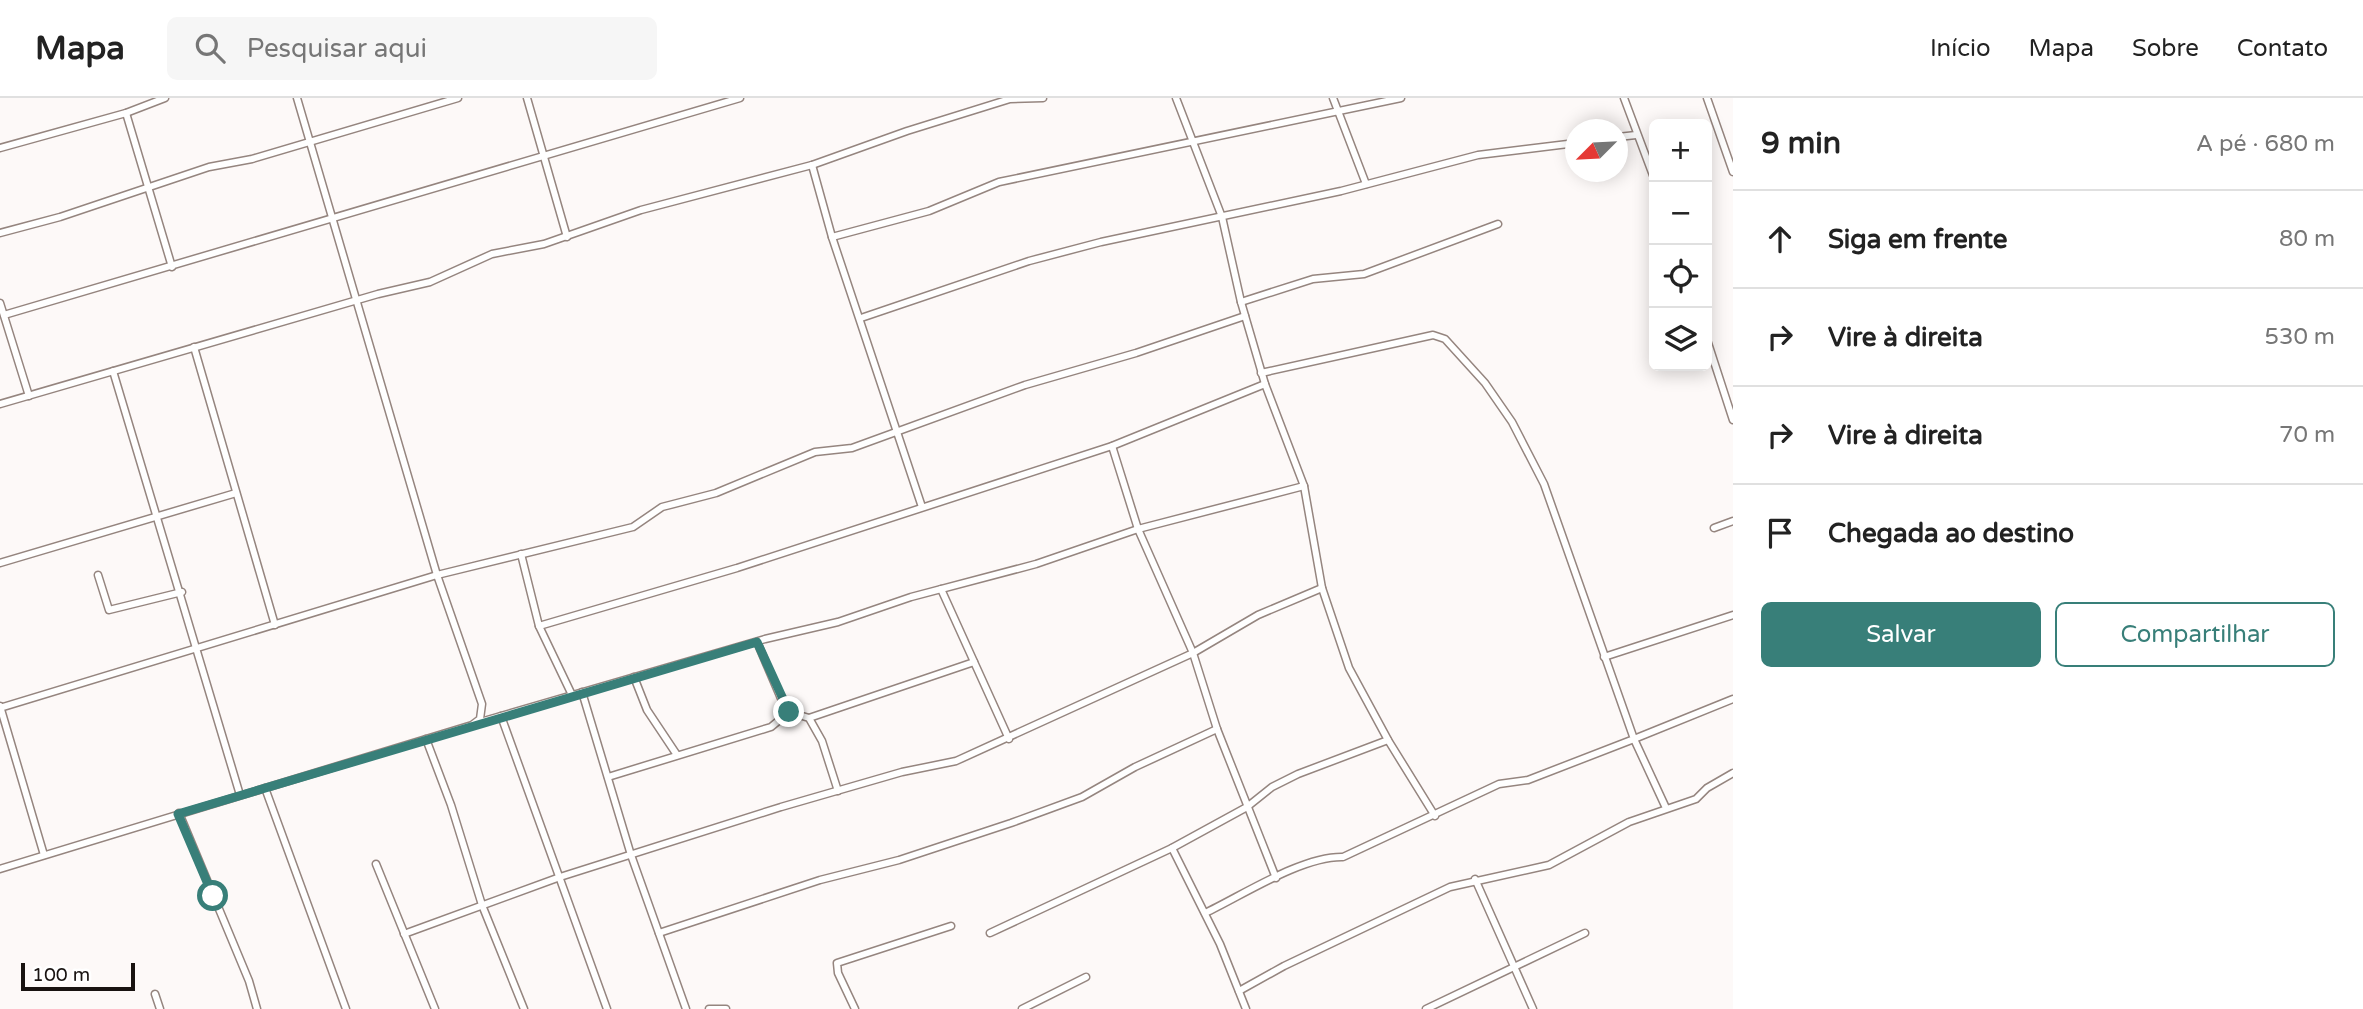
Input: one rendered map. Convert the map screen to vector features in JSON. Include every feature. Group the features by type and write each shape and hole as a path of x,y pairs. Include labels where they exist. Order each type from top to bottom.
{"street":[{"path":"0,148 127,113 165,98"},
{"path":"297,98 437,575 482,704 480,719 472,724"},
{"path":"0,233 60,218 209,167 252,159 458,98"},
{"path":"527,98 568,237"},
{"path":"4,315 332,221 544,156 681,118 740,98"},
{"path":"0,404 358,300 430,282 492,254 568,237 641,210 812,165 907,131 1010,99 1043,98"},
{"path":"1176,98 1222,217 1241,302 1261,373 1304,486 1322,588 1349,668 1388,740 1435,816"},
{"path":"1333,98 1366,184"},
{"path":"832,237 929,211 999,182 1401,98"},
{"path":"1624,98 1649,166"},
{"path":"1707,98 1733,172"},
{"path":"127,113 146,188 172,267"},
{"path":"1628,136 1636,135"},
{"path":"861,318 1029,261 1366,184 1478,155 1565,144"},
{"path":"812,165 832,237 922,507"},
{"path":"1241,302 1314,279 1364,274 1499,224"},
{"path":"0,303 29,396"},
{"path":"44,855 0,708 437,575 633,527 662,507 716,493 815,452 852,447 1025,385 1136,353 1245,316"},
{"path":"1261,373 1433,335 1445,340 1498,402 1544,484 1634,739 1666,808"},
{"path":"194,347 275,625"},
{"path":"1712,355 1733,420"},
{"path":"113,371 182,593 240,794"},
{"path":"539,626 737,568 1112,446 1265,384"},
{"path":"1112,446 1138,529 1193,653 1217,729 1276,878"},
{"path":"0,869 472,724 757,642 838,622 941,589 1036,564 1138,529 1304,486"},
{"path":"0,563 157,514 236,493"},
{"path":"1714,528 1733,521"},
{"path":"520,554 539,626 572,695"},
{"path":"98,575 109,610 182,593"},
{"path":"404,934 560,877 838,791 956,761 1193,653 1258,615 1322,588"},
{"path":"941,589 1009,739"},
{"path":"1604,657 1733,615"},
{"path":"757,642 789,712 809,718 974,662"},
{"path":"634,677 647,710 677,755"},
{"path":"582,692 631,855 686,1009"},
{"path":"1205,913 1276,878 1329,857 1343,857 1499,784 1528,780 1733,699"},
{"path":"608,777 771,727 789,712"},
{"path":"502,716 607,1009"},
{"path":"809,718 822,741 838,791"},
{"path":"659,933 820,880 900,860 1011,823 1082,797 1135,767 1217,729"},
{"path":"426,738 451,805 482,905 524,1009"},
{"path":"990,933 1172,848 1247,807 1272,787 1298,774 1388,740"},
{"path":"1239,991 1284,966 1450,887 1475,879 1497,878 1549,865 1629,822 1696,799 1733,773"},
{"path":"1726,777 1733,786"},
{"path":"265,788 346,1009"},
{"path":"178,814 248,981 257,1009"},
{"path":"1172,848 1205,913 1245,1009"},
{"path":"376,864 435,1009"},
{"path":"1475,879 1534,1009"},
{"path":"855,1009 838,973 837,963 951,926"},
{"path":"1426,1009 1585,933"},
{"path":"1022,1009 1086,977"},
{"path":"155,993 160,1009"},
{"path":"709,1009 726,1009"}],"route":[{"path":"213,896 178,814 472,724 757,642 789,712"}]}
